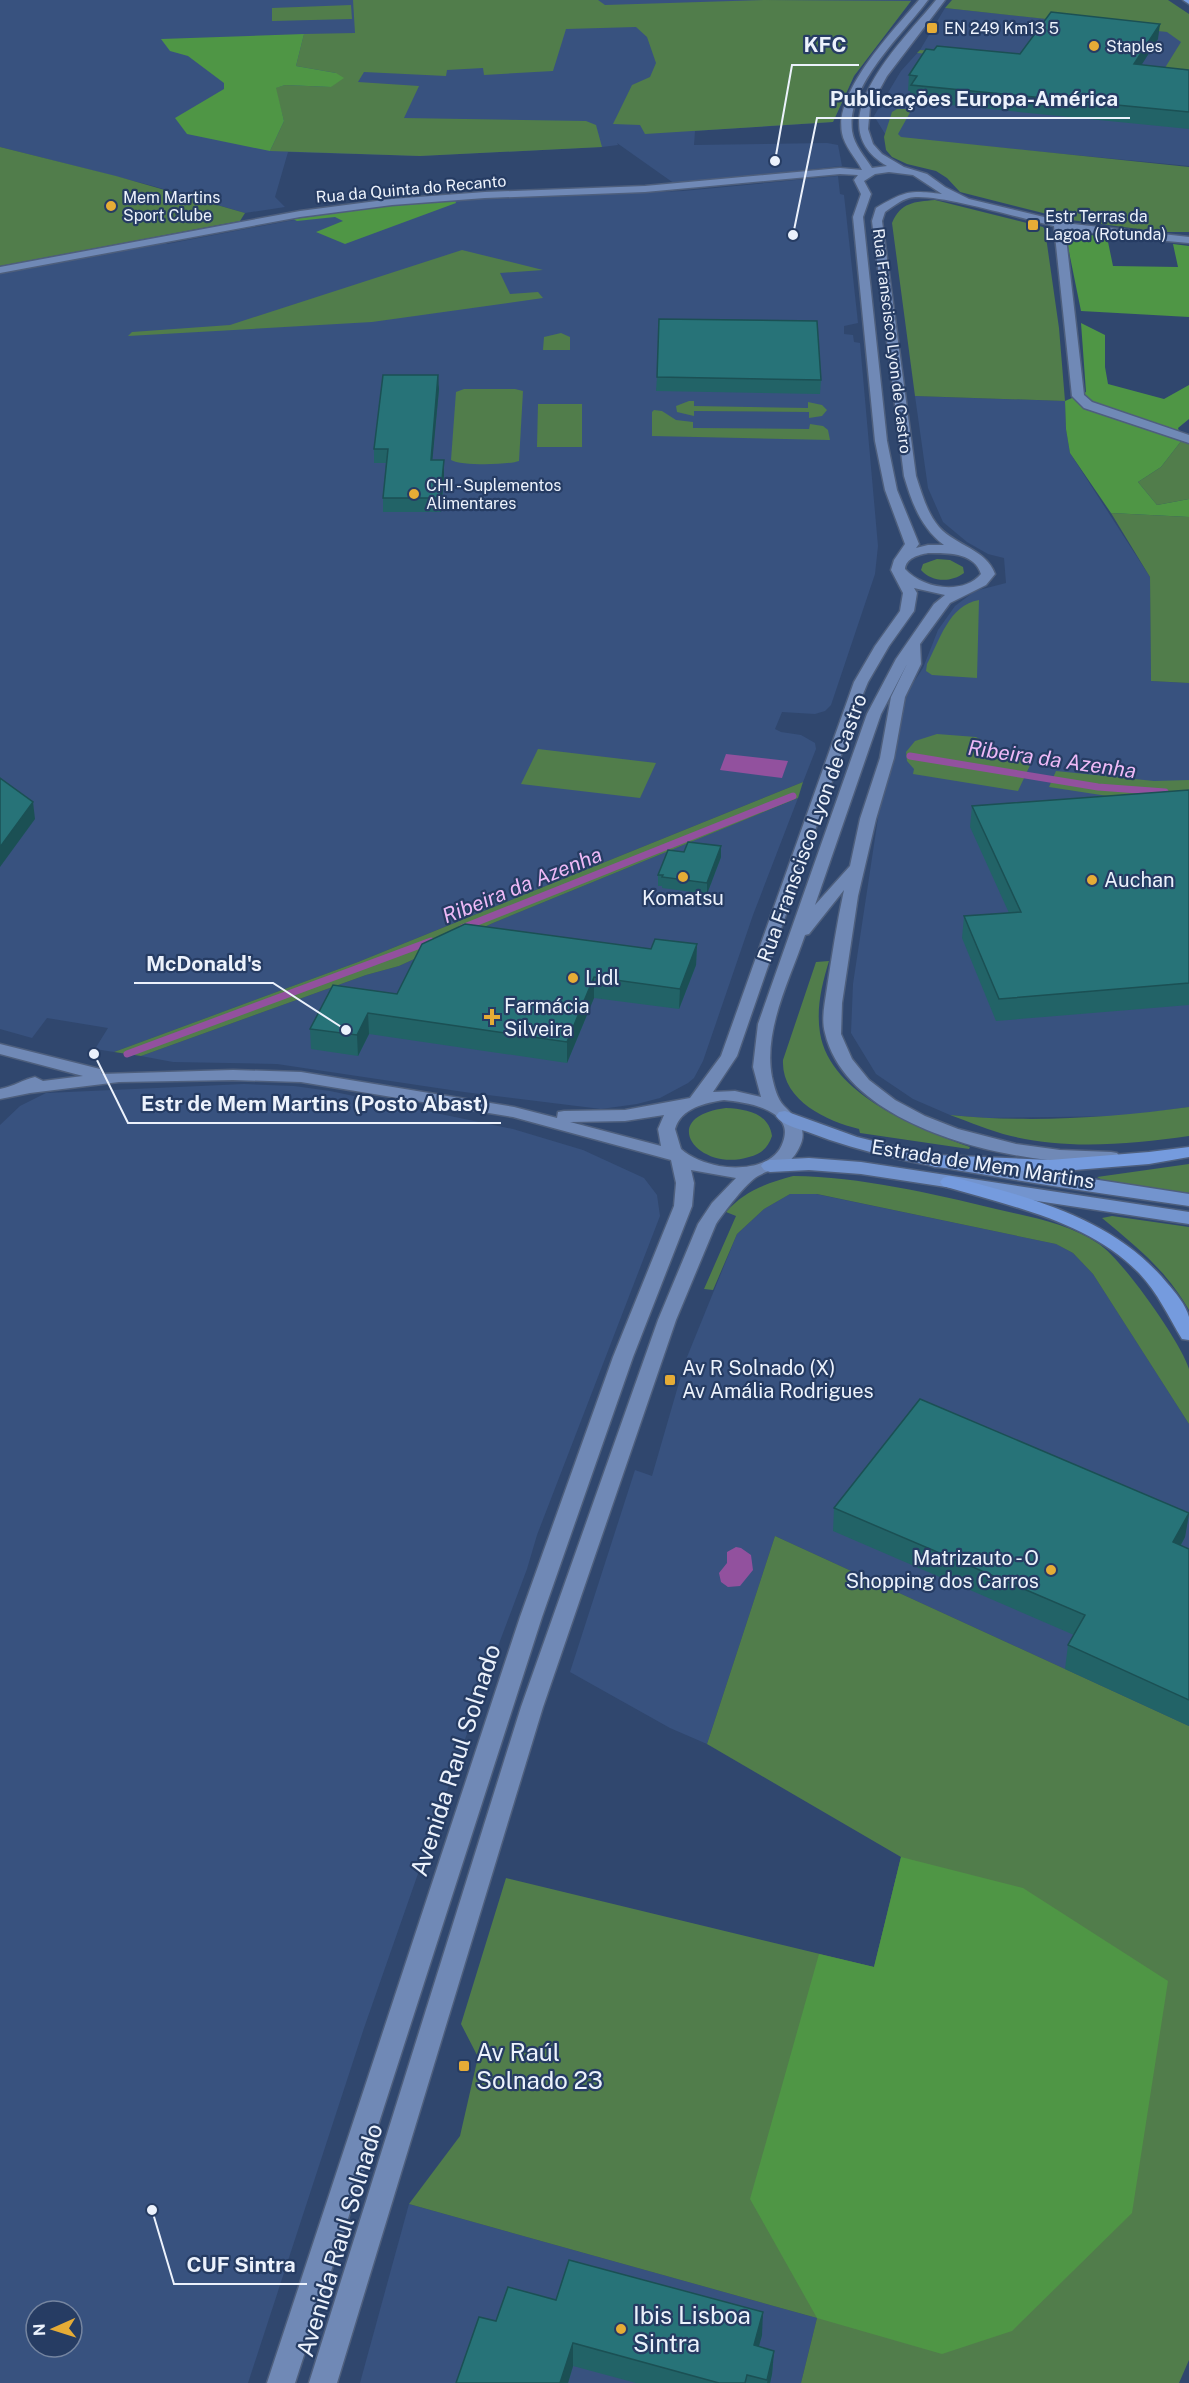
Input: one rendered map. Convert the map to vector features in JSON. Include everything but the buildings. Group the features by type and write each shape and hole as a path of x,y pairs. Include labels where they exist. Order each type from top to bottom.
{"highway":[{"path":"935,1161 1050,1166 1149,1158 1189,1152"},
{"path":"949,1182 1072,1219 1120,1245 1146,1269 1162,1289 1180,1314 1189,1334"}],"main road":[{"name":"Estrada de Mem Martins","path":"780,1112 819,1133 935,1161 1189,1200"},
{"name":"Estrada de Mem Martins","path":"761,1169 809,1164 840,1166 1189,1218"}],"street":[{"path":"924,0 889,43 852,101 846,120 846,131 850,142 860,156 865,178 880,193 935,195 965,200 1059,224 1189,240"},
{"path":"942,0 877,84 864,110 862,120 864,135 876,155 891,164 929,179 940,189 965,200"},
{"path":"834,172 858,164 860,156"},
{"path":"865,178 886,170 911,171"},
{"name":"Rua da Quinta do Recanto","path":"0,270 346,208 438,198 645,189 834,172 865,178"},
{"name":"Rua Franscisco Lyon de Castro","path":"693,1101 721,1070 729,1056 854,698 882,645 908,611 910,593 901,568 912,544 891,490 881,441 861,259 858,217 866,199 865,178"},
{"name":"Rua Franscisco Lyon de Castro","path":"780,1112 768,1096 762,1074 761,1045 791,947 840,815 874,714 885,688 914,642 945,600 979,584 988,574 984,562 945,542 935,532 920,506 910,476 877,221 880,210 907,195 926,189 930,183 929,179"},
{"path":"1059,224 1078,396 1088,405 1189,439"},
{"path":"965,553 928,549 907,555 901,568 907,581 929,589 948,591 967,588"},
{"path":"914,642 914,664 898,697 887,758 868,819 843,927 833,1012 833,1034 841,1053 862,1083 893,1107 960,1135 1008,1148 1042,1154 1149,1158"},
{"path":"791,947 837,888 857,867"},
{"path":"0,1052 26,1055 64,1068 119,1077"},
{"path":"24,1088 37,1080 41,1067 26,1055"},
{"path":"0,1094 24,1088 119,1077 233,1075 301,1077 514,1112 626,1117 653,1113 693,1101 724,1095 743,1096 780,1112 792,1126 794,1138 782,1158 761,1169 732,1174 713,1172 695,1166 678,1156 514,1112"},
{"path":"678,1156 670,1147 666,1135 668,1123 676,1112 693,1101"},
{"name":"Avenida Raul Solnado","path":"281,2383 531,1617 623,1357 683,1206 685,1184 678,1156"},
{"name":"Avenida Raul Solnado","path":"323,2383 532,1707 667,1320 707,1224 717,1207 761,1169"}],"shaded area":[{"path":"0,0 911,1 854,76 833,122 695,131 694,145 827,143 838,145 842,166 675,184 617,143 618,145 602,147 420,156 288,152 275,197 285,207 245,213 153,186 0,147"},
{"path":"945,8 1189,34 1189,166 887,137 874,116 901,71 920,50"},
{"path":"838,176 840,194 844,195 858,323 844,326 844,334 853,335 854,342 860,343 878,546 875,574 831,705 825,711 815,714 782,712 775,729 801,735 815,743 816,749 803,782 358,962 114,1052 95,1049 108,1028 47,1018 32,1038 0,1029 0,266 157,236 167,244 304,218 397,205 486,198 683,191"},
{"path":"915,396 1065,401 1070,453 1150,577 1151,681 1189,683 1189,1107 1125,1116 985,1118 950,1115 913,1099 876,1074 851,1033 853,984 894,712 923,668 938,630 955,606 975,591 1006,583 1004,558 988,554 967,542 943,522 928,488"},
{"path":"726,754 788,761 782,778 720,770"},
{"path":"798,798 753,915 703,1061 694,1078 660,1098 601,1109 464,1092 277,1064 173,1062 141,1056 366,975 399,966 493,923"},
{"path":"244,1084 294,1086 330,1091 513,1129 583,1150 644,1178 657,1195 660,1216 537,1535 527,1569 491,1665 364,2028 248,2383 0,2383 0,1125 20,1106 46,1093"},
{"path":"790,1194 816,1194 1056,1244 1073,1253 1093,1274 1189,1424 1189,1726 775,1536 707,1744 670,1728 570,1672 635,1470 652,1476 685,1362 737,1234 764,1209"},
{"path":"736,1547 751,1555 753,1570 740,1586 728,1587 721,1582 719,1573 727,1563 727,1552"},
{"path":"409,2204 817,2318 801,2383 360,2383"}],"green space":[{"path":"353,0 598,0 605,5 765,0 911,1 854,76 833,122 645,134 640,125 613,124 632,85 650,77 656,63 647,37 636,27 566,29 553,71 484,75 483,68 447,70 446,76 364,72 358,82 419,86 404,118 586,121 596,125 602,147 420,156 270,151 284,121 275,88 285,85 331,87 336,73 296,66 304,34 355,33"},
{"path":"952,0 1168,0 1189,14 1189,78 917,53 920,50 1163,71 1181,42 1167,32 945,8"},
{"path":"351,5 352,19 272,21 272,8"},
{"path":"304,34 296,66 336,73 344,78 331,87 285,85 276,88 284,121 270,151 187,134 175,118 224,89 224,83 188,56 170,51 161,39"},
{"path":"897,109 912,109 898,134 901,137 1189,167 1189,232 1161,232 1071,220 960,192 947,178 936,171 907,164 892,157 886,150 884,137 892,112"},
{"name":"Mem Martins Sport Clube","path":"0,147 116,176 245,213 240,221 0,266"},
{"path":"455,200 456,203 345,244 316,232 343,221 335,217 297,221 293,219 395,205"},
{"path":"935,200 1043,227 1045,230 1059,328 1065,401 915,396 892,223 900,211 909,204"},
{"path":"1065,232 1107,237 1113,266 1178,267 1173,244 1189,246 1189,317 1081,311"},
{"path":"462,250 543,270 500,273 510,294 538,292 543,298 372,322 128,336 132,332 230,325"},
{"path":"1081,323 1105,335 1105,367 1108,384 1164,399 1189,385 1189,419 1178,428 1182,440 1161,467 1138,482 1157,505 1189,499 1189,517 1111,513 1070,453 1065,401 1086,392"},
{"path":"561,333 570,337 570,350 543,350 544,337"},
{"path":"464,389 523,391 519,461 485,464 451,460 456,392"},
{"path":"694,401 694,406 808,408 808,402 822,405 827,410 822,416 809,418 809,412 694,411 694,416 677,412 676,406"},
{"path":"538,404 582,404 582,447 537,447"},
{"path":"662,411 676,420 693,422 693,428 809,429 810,424 823,426 828,430 830,440 652,436 652,412"},
{"path":"1182,440 1189,442 1189,499 1157,505 1138,482 1161,467"},
{"path":"1111,513 1189,517 1189,683 1151,681 1150,577"},
{"path":"937,559 950,560 963,567 964,573 941,580 930,577 921,570 923,564"},
{"path":"979,600 977,678 932,675 926,671 941,635 953,616 969,603"},
{"path":"937,734 976,737 1005,753 1032,761 1018,791 913,774 914,769 907,761 906,752 915,741"},
{"path":"538,749 656,763 640,798 521,784"},
{"path":"1056,771 1154,781 1189,780 1189,798 1127,799 1049,787"},
{"path":"803,782 798,798 493,923 399,966 366,975 141,1056 114,1052 358,962"},
{"path":"829,961 820,996 819,1024 827,1055 840,1074 858,1092 880,1106 926,1130 970,1147 969,1149 860,1133 859,1129 820,1114 797,1097 789,1087 784,1074 783,1060 816,962"},
{"path":"1189,1107 1189,1136 1100,1144 1055,1143 1011,1136 950,1115 1010,1119 1070,1118"},
{"path":"726,1108 749,1111 766,1122 772,1136 764,1150 753,1156 731,1160 714,1157 701,1151 692,1142 689,1132 693,1122 705,1113"},
{"path":"1189,1164 1189,1193 1104,1181 1097,1177"},
{"path":"793,1176 844,1179 946,1197 1049,1222 1075,1231 1099,1244 1122,1266 1135,1283 1184,1356 1189,1369 1189,1424 1093,1274 1073,1253 1056,1244 817,1194 790,1194 764,1209 737,1234 713,1290 704,1289 736,1216 726,1212 740,1198 756,1189"},
{"path":"1112,1216 1189,1227 1189,1310 1160,1271 1139,1249 1102,1218"},
{"path":"775,1536 1189,1726 1189,2360 1179,2383 801,2383 817,2318 409,2204 460,2136 478,2057 461,2024 506,1878 874,1967 901,1857 707,1744"},
{"path":"901,1857 1023,1888 1168,1981 1132,2213 1012,2331 942,2354 817,2318 750,2199 819,1954 874,1967"}],"waterway":[{"name":"Ribeira da Azenha","path":"910,756 1098,787 1165,792"},
{"name":"Ribeira da Azenha","path":"462,928 793,796"},
{"name":"Ribeira da Azenha","path":"127,1054 431,941"}],"place":[{"name":"EN 249 Km13 5","path":"932,28"},
{"name":"Staples","path":"1094,46"},
{"name":"KFC","path":"775,161"},
{"name":"Mem Martins Sport Clube","path":"111,206"},
{"name":"Estr Terras da Lagoa (Rotunda)","path":"1033,225"},
{"name":"Publicações Europa-América","path":"793,235"},
{"name":"CHI - Suplementos Alimentares","path":"414,494"},
{"name":"Komatsu","path":"683,877"},
{"name":"Auchan","path":"1092,880"},
{"name":"Lidl","path":"573,978"},
{"name":"Farmácia Silveira","path":"492,1017"},
{"name":"McDonald's","path":"346,1030"},
{"name":"Estr de Mem Martins (Posto Abast)","path":"94,1054"},
{"name":"Av R Solnado (X) Av Amália Rodrigues","path":"670,1380"},
{"name":"Matrizauto - O Shopping dos Carros","path":"1051,1570"},
{"name":"Av Raúl Solnado 23","path":"464,2066"},
{"name":"CUF Sintra","path":"152,2210"},
{"name":"Ibis Lisboa Sintra","path":"621,2329"}]}
